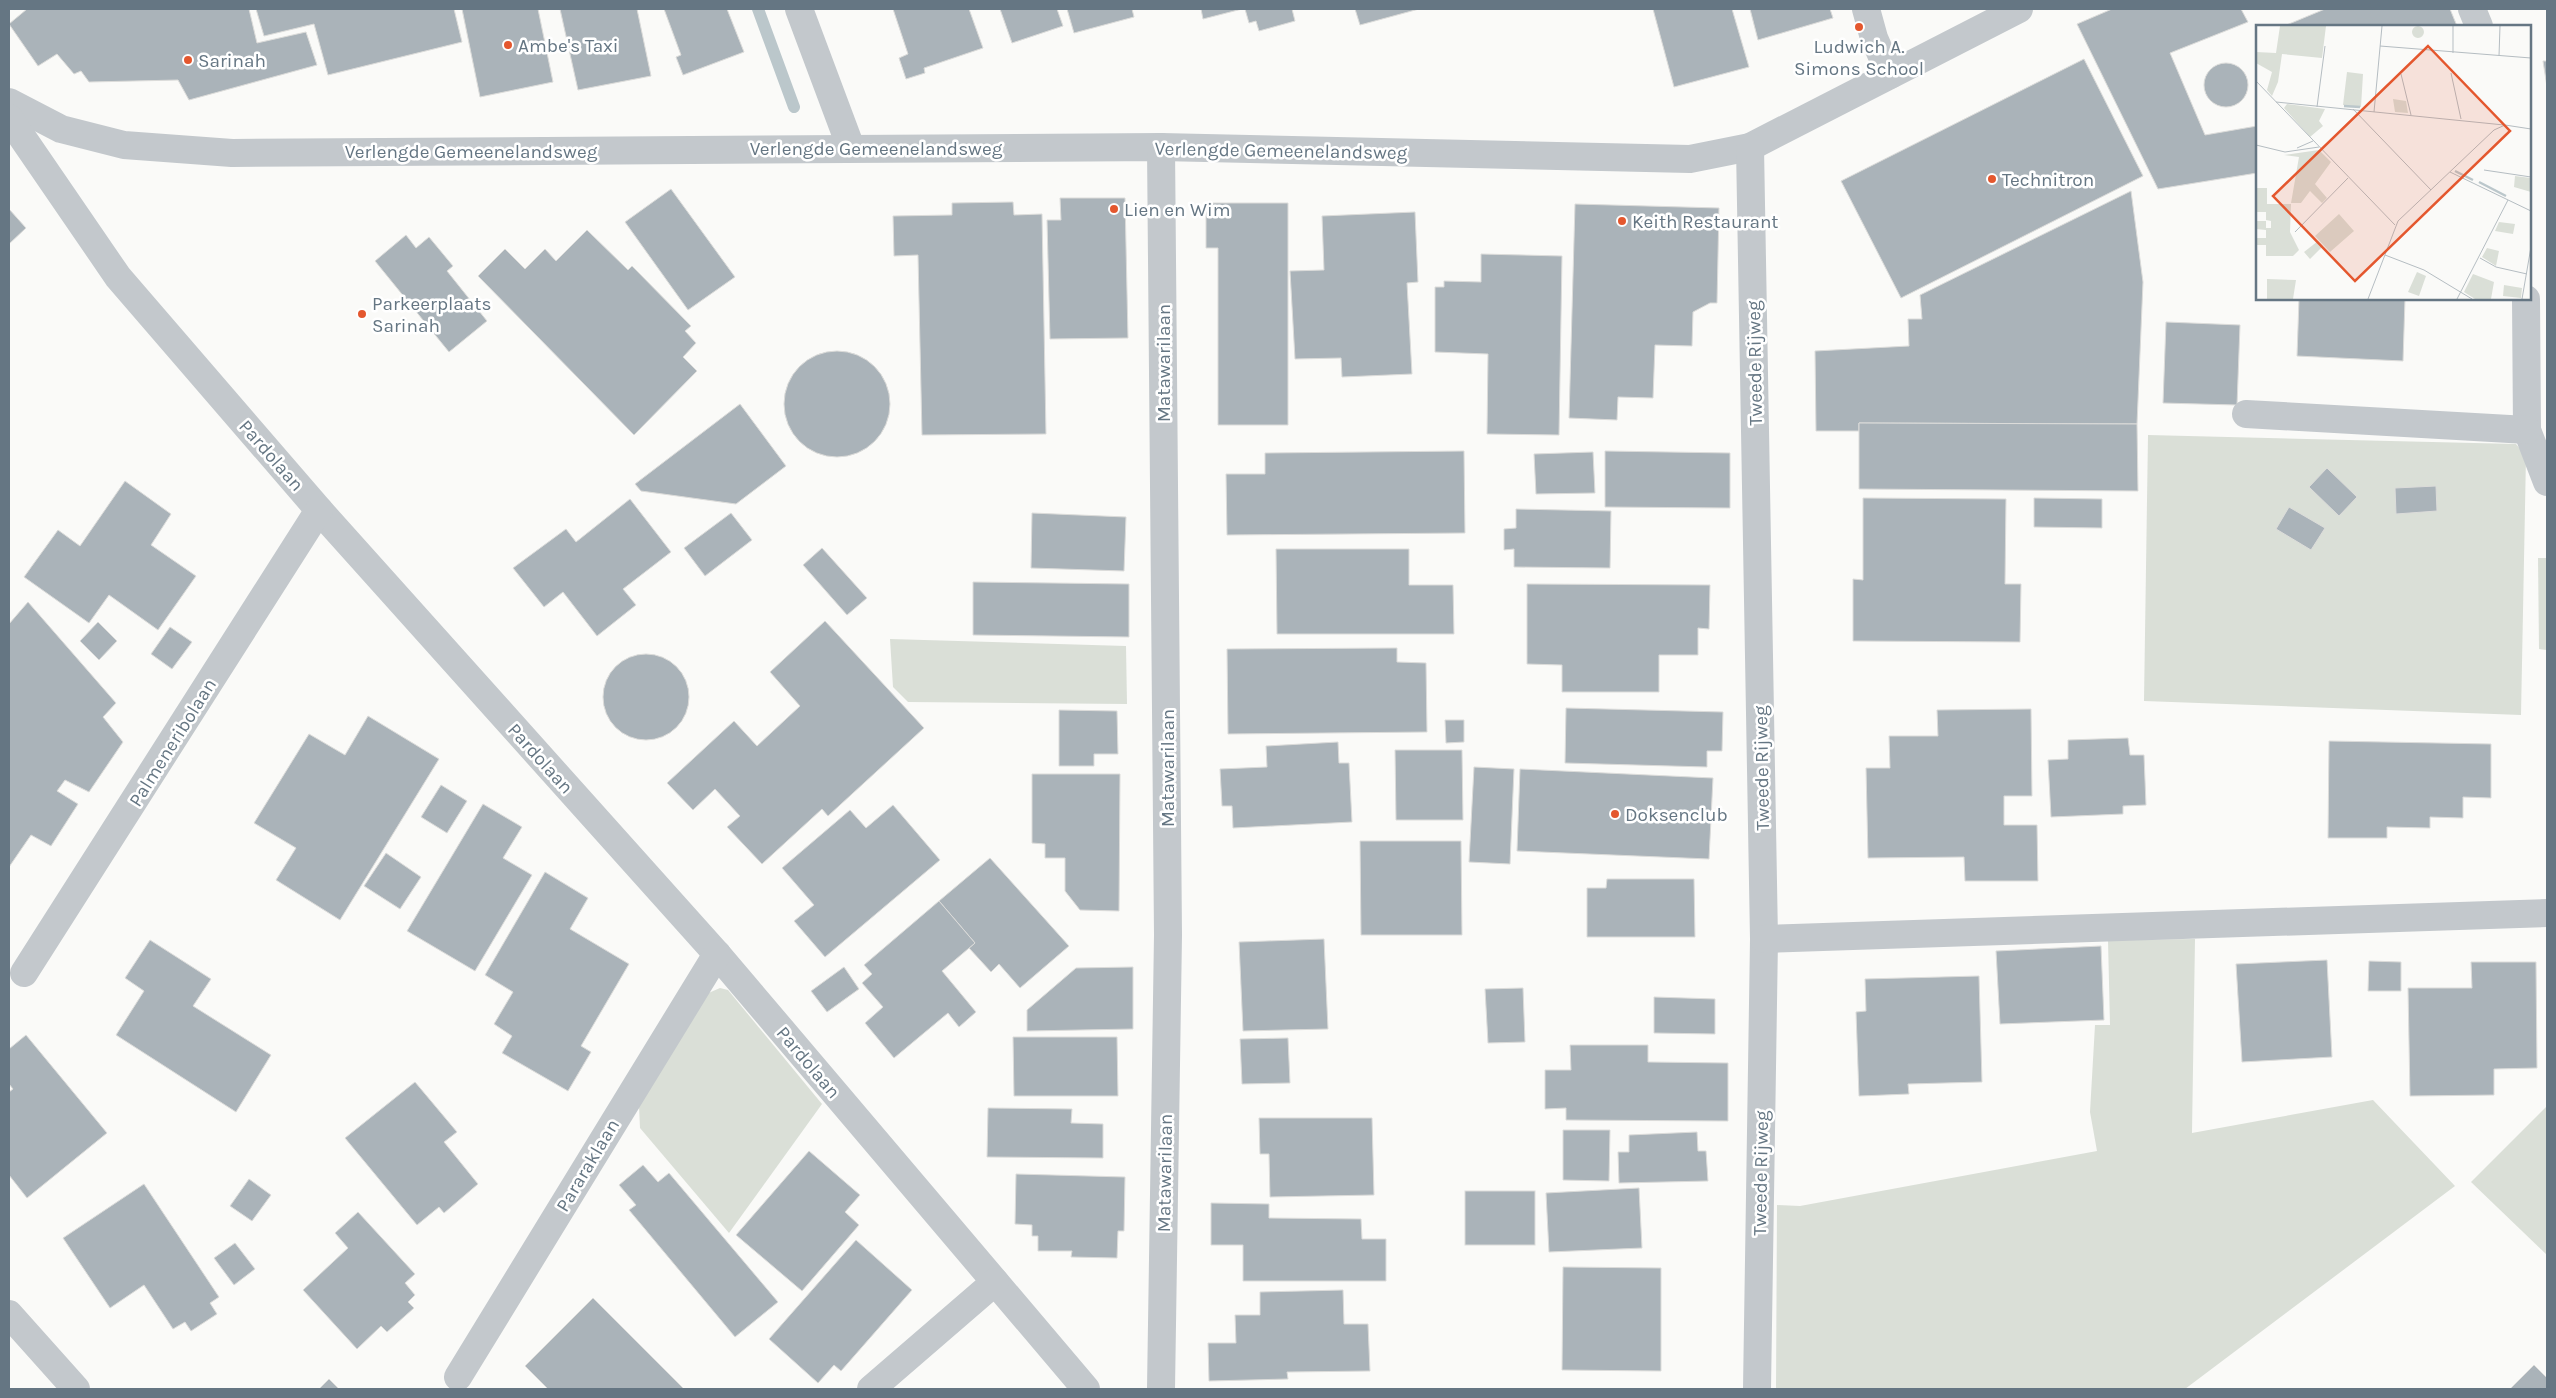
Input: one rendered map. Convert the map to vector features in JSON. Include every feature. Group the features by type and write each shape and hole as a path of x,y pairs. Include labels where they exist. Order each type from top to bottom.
{"street":[{"path":"799,9 851,148"},
{"path":"1866,9 1874,38 1890,75"},
{"name":"Verlengde Gemeenelandsweg","path":"9,102 61,129 124,146 232,153 851,148 1161,148 1690,158 1750,147 2019,9"},
{"path":"2472,9 2479,25"},
{"name":"Pardolaan","path":"9,118 118,277 319,510 717,954 1086,1389"},
{"name":"Tweede Rijweg","path":"1750,147 1764,939 1757,1389"},
{"name":"Matawarilaan","path":"1161,148 1168,935 1161,1389"},
{"path":"2526,300 2527,430 2547,482"},
{"path":"2246,414 2527,430"},
{"name":"Palmeneribolaan","path":"24,973 319,510"},
{"path":"1764,939 2547,913"},
{"name":"Pararaklaan","path":"458,1377 717,954"},
{"path":"871,1389 995,1282"},
{"path":"9,1314 76,1389"}],"shaded area":[{"path":"2148,435 2516,444 2526,456 2521,715 2144,701"},
{"path":"2538,558 2547,558 2547,650 2539,649"},
{"path":"890,639 1126,646 1127,704 908,702 893,687"},
{"path":"2195,939 2192,1133 2373,1100 2455,1186 2185,1389 1776,1389 1777,1205 1800,1206 2097,1151 2090,1112 2095,1025 2110,1025 2108,940"},
{"path":"720,988 728,990 822,1104 729,1233 640,1128 639,1106 704,995"},
{"path":"2547,1106 2547,1255 2471,1182"}],"building":[{"name":"Sarinah","path":"27,9 249,9 257,43 306,32 317,65 189,100 178,80 89,82 81,71 74,74 57,54 38,66 9,24"},
{"path":"256,9 454,9 462,42 328,75 314,24 264,36"},
{"name":"Ambe's Taxi","path":"462,9 538,9 553,82 480,97"},
{"path":"560,9 637,9 651,76 578,90"},
{"path":"664,9 727,9 744,52 683,75 676,57 681,55"},
{"path":"893,9 969,9 983,48 924,68 925,73 906,79 899,58 908,54"},
{"path":"1000,9 1057,9 1063,26 1012,43"},
{"path":"1067,9 1132,9 1134,17 1074,33"},
{"path":"1201,9 1242,9 1203,19"},
{"path":"1245,9 1292,9 1295,21 1259,31 1256,21 1249,23"},
{"path":"1355,9 1419,9 1360,25"},
{"path":"1653,9 1732,9 1749,67 1674,87"},
{"path":"1750,9 1830,9 1833,18 1758,40"},
{"path":"2112,9 2241,9 2248,22 2170,53 2205,135 2256,126 2256,173 2158,189 2077,24"},
{"path":"2325,9 2450,9 2457,25 2286,25"},
{"name":"Technitron","path":"2084,59 2143,176 1901,298 1841,181"},
{"path":"2543,61 2547,61 2547,87"},
{"path":"2226,63 2238,67 2244,73 2248,85 2244,97 2238,103 2226,107 2214,103 2208,97 2204,85 2208,73 2214,67"},
{"path":"671,189 735,277 688,310 625,222"},
{"path":"2131,191 2143,282 2137,424 1859,423 1859,431 1816,431 1815,351 1909,346 1908,319 1922,319 1920,295"},
{"path":"1060,198 1125,198 1128,338 1050,339 1047,220 1061,220"},
{"path":"1013,202 1014,215 1042,214 1046,434 922,435 918,255 894,256 893,216 952,215 952,203"},
{"path":"1206,203 1288,203 1288,425 1218,425 1218,248 1206,248"},
{"path":"1575,204 1719,208 1717,303 1710,303 1693,312 1692,346 1655,345 1653,398 1618,397 1617,420 1569,418"},
{"path":"9,209 26,228 9,244"},
{"path":"1415,212 1418,282 1407,283 1412,374 1342,377 1341,358 1295,359 1290,271 1324,270 1322,216"},
{"path":"587,230 628,270 632,266 691,326 685,331 696,343 683,357 697,371 634,435 478,276 505,249 525,269 545,249 556,261"},
{"path":"406,235 416,248 429,237 453,266 447,271 487,321 449,352 375,261"},
{"path":"1481,254 1562,256 1559,435 1487,434 1488,354 1435,352 1435,287 1444,287 1444,281 1481,282"},
{"path":"2299,300 2405,300 2403,361 2297,356"},
{"path":"2166,322 2240,325 2237,405 2163,403"},
{"path":"837,351 857,355 875,366 886,384 890,404 886,424 875,442 857,453 837,457 817,453 799,442 788,424 784,404 788,384 799,366 817,355"},
{"path":"740,404 786,466 736,504 641,491 635,484"},
{"path":"1859,423 2137,424 2138,491 1859,489"},
{"path":"1464,451 1465,533 1227,535 1226,474 1265,474 1265,453"},
{"path":"1605,451 1730,453 1730,508 1605,507"},
{"path":"1593,452 1595,493 1536,494 1534,454"},
{"path":"2327,468 2357,497 2339,516 2309,487"},
{"path":"125,481 171,514 151,545 196,576 158,630 109,595 89,623 24,577 58,530 80,546"},
{"path":"2436,486 2437,511 2396,514 2395,488"},
{"path":"1863,498 2006,499 2005,584 2021,584 2020,642 1853,641 1853,579 1863,580"},
{"path":"2034,498 2102,499 2102,528 2034,527"},
{"path":"630,499 671,552 623,589 636,605 597,636 563,592 544,607 513,568 566,529 576,542"},
{"path":"2289,507 2325,528 2311,550 2276,529"},
{"path":"1516,509 1611,511 1610,568 1514,567 1514,549 1504,550 1504,529 1516,528"},
{"path":"731,513 752,540 705,576 684,548"},
{"path":"1032,513 1126,517 1124,571 1031,568"},
{"path":"822,548 867,598 847,615 803,565"},
{"path":"1276,549 1409,549 1409,585 1453,585 1454,634 1277,634"},
{"path":"973,582 1129,584 1129,637 973,635"},
{"path":"1527,584 1710,585 1709,629 1698,628 1698,655 1659,655 1659,692 1562,692 1562,665 1527,664"},
{"path":"28,602 116,703 103,717 123,742 89,792 65,780 57,791 78,804 51,846 31,835 9,867 9,624"},
{"path":"825,621 924,728 828,816 822,809 762,864 727,827 740,816 715,789 693,810 667,783 734,721 757,746 800,706 770,672"},
{"path":"98,622 117,641 99,660 80,641"},
{"path":"170,627 192,642 172,669 151,654"},
{"path":"1397,648 1397,662 1426,663 1427,732 1228,734 1227,649"},
{"path":"646,654 663,657 677,666 686,680 689,697 686,714 677,728 663,737 646,740 629,737 615,728 606,714 603,697 606,680 615,666 629,657"},
{"path":"1566,708 1723,712 1722,751 1707,751 1707,767 1565,763"},
{"path":"2031,709 2032,796 2004,796 2004,825 2037,825 2038,881 1965,881 1964,857 1868,858 1866,768 1890,768 1889,736 1938,736 1937,710"},
{"path":"1059,710 1117,711 1118,754 1094,754 1094,766 1059,766"},
{"path":"368,716 439,759 340,920 276,880 296,848 254,823 309,734 345,755"},
{"path":"1445,720 1464,720 1464,742 1446,743"},
{"path":"2128,738 2130,755 2144,755 2146,805 2123,806 2123,814 2051,817 2048,760 2068,759 2068,740"},
{"path":"2329,741 2491,744 2491,798 2463,797 2463,818 2430,817 2430,828 2387,827 2387,838 2328,838"},
{"path":"1338,742 1339,763 1349,763 1352,822 1233,828 1232,806 1222,806 1220,769 1267,767 1266,746"},
{"path":"1395,750 1462,750 1463,820 1396,820"},
{"path":"1474,767 1514,769 1510,864 1469,862"},
{"name":"Doksenclub","path":"1520,769 1713,778 1709,859 1517,851"},
{"path":"1032,774 1120,774 1119,911 1080,910 1065,891 1065,858 1045,858 1045,844 1032,843"},
{"path":"441,785 467,801 447,833 421,817"},
{"path":"483,804 522,827 503,858 532,875 475,971 407,931"},
{"path":"893,805 940,860 825,957 794,921 814,905 782,868 850,810 866,828"},
{"path":"1360,841 1461,841 1462,935 1361,935"},
{"path":"386,853 421,877 400,909 364,886"},
{"path":"990,858 1069,946 1020,988 999,964 991,972 969,948 975,943 939,901"},
{"path":"545,872 588,898 570,929 629,964 581,1046 591,1052 568,1091 502,1053 512,1036 494,1024 513,992 485,975"},
{"path":"1607,879 1694,879 1695,937 1587,937 1587,888 1606,888"},
{"path":"939,901 975,943 942,971 976,1012 959,1027 948,1013 894,1058 865,1023 883,1007 862,983 872,974 864,965"},
{"path":"1324,939 1328,1029 1243,1031 1239,942"},
{"path":"150,940 211,979 193,1006 271,1055 236,1112 116,1035 144,991 125,978"},
{"path":"2101,946 2104,1020 2000,1024 1996,951"},
{"path":"2327,960 2332,1057 2242,1062 2236,964"},
{"path":"2369,961 2401,962 2401,991 2368,991"},
{"path":"2471,962 2536,962 2537,1068 2494,1069 2494,1095 2410,1096 2408,988 2472,988"},
{"path":"844,967 859,989 827,1012 811,991"},
{"path":"1133,967 1133,1029 1027,1031 1027,1010 1076,968"},
{"path":"1979,976 1982,1082 1908,1084 1909,1094 1859,1096 1856,1012 1866,1011 1865,979"},
{"path":"1523,988 1525,1042 1488,1043 1485,989"},
{"path":"1654,997 1715,999 1715,1034 1654,1033"},
{"path":"26,1035 107,1133 27,1198 9,1175 9,1092 13,1089 9,1084 9,1049"},
{"path":"1013,1037 1117,1037 1118,1096 1014,1096"},
{"path":"1288,1038 1290,1083 1242,1084 1240,1039"},
{"path":"1570,1045 1648,1045 1648,1062 1728,1063 1728,1121 1566,1120 1566,1108 1545,1109 1545,1070 1571,1070"},
{"path":"415,1082 457,1132 444,1142 478,1184 444,1213 439,1207 417,1225 345,1138"},
{"path":"988,1108 1072,1109 1071,1123 1103,1124 1103,1158 987,1157"},
{"path":"1259,1118 1372,1118 1374,1195 1270,1197 1269,1154 1260,1154"},
{"path":"1563,1130 1610,1130 1609,1181 1563,1180"},
{"path":"1697,1132 1698,1151 1706,1151 1708,1181 1619,1183 1618,1152 1629,1152 1629,1135"},
{"path":"809,1151 860,1195 845,1212 859,1225 802,1291 736,1235"},
{"path":"643,1165 658,1182 669,1173 778,1302 735,1337 629,1210 636,1205 619,1185"},
{"path":"1016,1174 1125,1177 1124,1231 1118,1231 1117,1258 1071,1257 1072,1251 1038,1251 1038,1236 1032,1236 1032,1225 1015,1224"},
{"path":"249,1179 271,1195 252,1221 230,1206"},
{"path":"144,1184 219,1297 210,1303 217,1314 191,1331 185,1322 173,1329 144,1285 110,1308 63,1238"},
{"path":"1639,1188 1642,1248 1549,1252 1546,1193"},
{"path":"1465,1191 1535,1191 1535,1245 1465,1245"},
{"path":"1211,1203 1269,1204 1269,1218 1361,1219 1362,1239 1386,1239 1386,1281 1243,1281 1243,1245 1211,1245"},
{"path":"358,1212 415,1274 405,1283 415,1295 408,1302 414,1308 387,1332 381,1326 357,1349 303,1290 348,1248 335,1233"},
{"path":"856,1240 912,1290 841,1371 834,1365 818,1383 769,1339"},
{"path":"235,1243 255,1269 234,1285 214,1258"},
{"path":"1563,1267 1661,1268 1661,1371 1562,1370"},
{"path":"1343,1290 1344,1324 1368,1324 1370,1371 1287,1372 1288,1379 1209,1381 1208,1343 1236,1343 1235,1315 1260,1315 1260,1292"},
{"path":"593,1298 684,1389 548,1389 525,1366"},
{"path":"2534,1365 2547,1378 2547,1389 2510,1389"},
{"path":"329,1379 339,1389 319,1389"}],"waterway":[{"path":"758,9 794,107"}],"place":[{"name":"Ludwich A. Simons School","path":"1859,27"},
{"name":"Ambe's Taxi","path":"508,45"},
{"name":"Sarinah","path":"188,60"},
{"name":"Technitron","path":"1992,179"},
{"name":"Lien en Wim","path":"1114,209"},
{"name":"Keith Restaurant","path":"1622,221"},
{"name":"Parkeerplaats Sarinah","path":"362,314"},
{"name":"Doksenclub","path":"1615,814"}]}
